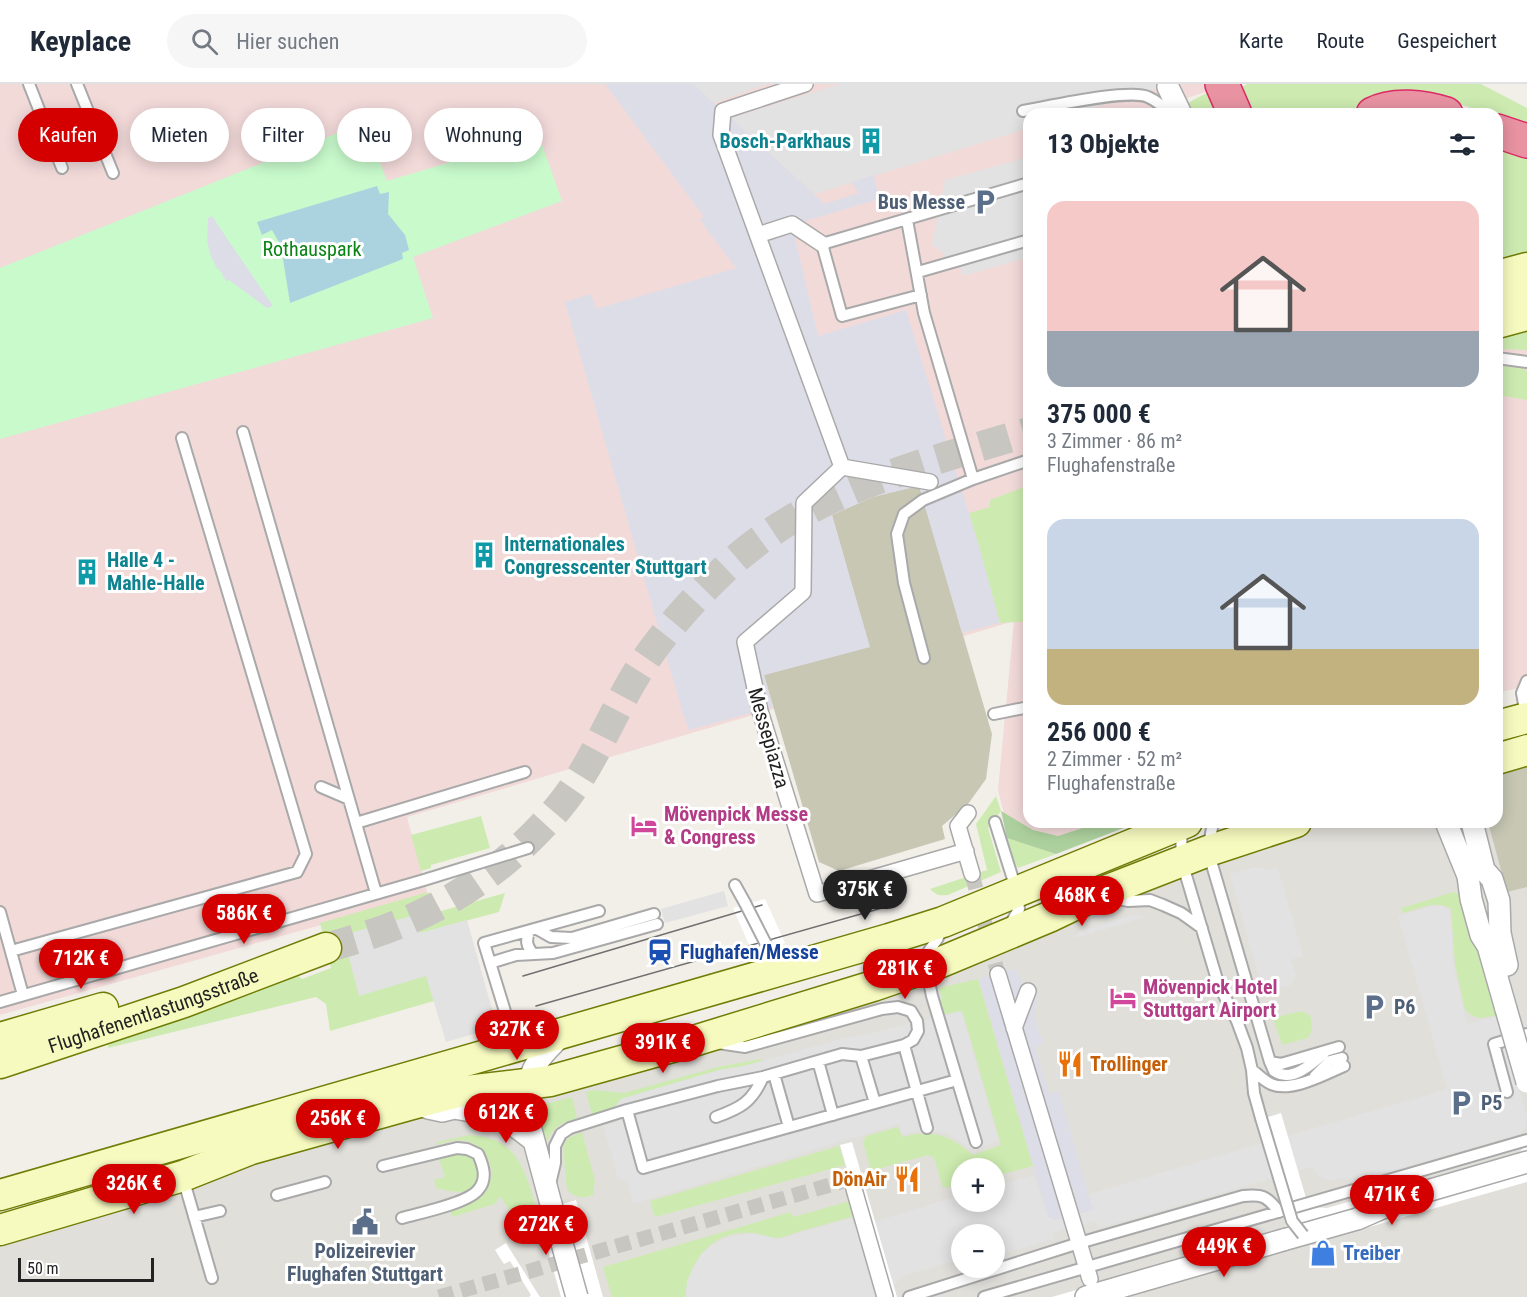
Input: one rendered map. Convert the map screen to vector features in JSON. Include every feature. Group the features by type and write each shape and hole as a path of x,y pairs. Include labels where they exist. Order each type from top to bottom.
{"highway":[{"path":"1222,84 1232,108"},
{"path":"1395,108 1411,108"},
{"path":"1503,133 1527,141"}],"main road":[{"path":"1503,313 1517,291"},
{"path":"1503,724 1527,718"},
{"path":"1503,757 1527,750"},
{"path":"1,1230 167,1167 516,1046 631,1012 773,959 943,922 1017,892 1192,840 1261,828"},
{"path":"0,1195 167,1167 251,1149 458,1092 550,1081 697,1040 852,1005 927,967 1095,895 1192,840"},
{"name":"Flughafenentlastungsstraße","path":"0,1038 174,987 326,948 184,1002 0,1063"},
{"path":"615,1063 612,1053 617,1036 631,1012"}],"street":[{"path":"805,84 723,111 722,135 842,467 930,482"},
{"path":"1168,87 1178,108"},
{"path":"758,235 792,224 822,244"},
{"name":"Messepiazza","path":"842,467 804,503 803,592 745,642 760,711 816,894 966,851"},
{"path":"968,813 958,826 972,874"},
{"path":"1449,828 1477,877"},
{"path":"1473,828 1477,877 1472,899 1527,1082"},
{"path":"1477,877 1492,879 1499,901 1500,933 1509,973 1500,987"},
{"path":"998,974 1079,1243 1087,1281 1302,1235 1357,1219 1410,1196 1527,1162"},
{"path":"1014,1028 1028,991"},
{"path":"564,1033 542,1055 527,1085 527,1115 577,1297"},
{"path":"412,1104 442,1111 454,1108 488,1114 516,1127 533,1140"},
{"path":"854,1189 885,1297"}],"lane":[{"path":"29,84 62,168"},
{"path":"77,84 113,173"},
{"path":"1040,108 1132,94 1147,96 1164,108"},
{"path":"921,295 842,316 822,244 1023,185"},
{"path":"907,220 924,313 973,479"},
{"path":"918,272 1023,242"},
{"path":"1503,359 1527,362"},
{"path":"243,432 376,893"},
{"path":"6,946 297,872 306,854 182,438"},
{"path":"924,658 904,583 897,534 904,514 923,500 973,479 1023,462"},
{"path":"1527,681 1522,693 1527,718"},
{"path":"994,714 1023,708"},
{"path":"356,823 525,772"},
{"path":"321,787 349,799"},
{"path":"995,822 1017,892 1019,909 1005,935"},
{"path":"1192,840 1207,828"},
{"path":"1192,840 1202,928 1216,978 1242,1032 1261,1118 1292,1221 1302,1235"},
{"path":"1192,840 1270,1062 1281,1064 1327,1051 1341,1057 1311,1080 1287,1087 1270,1084 1252,1070"},
{"path":"0,1002 528,848"},
{"path":"735,885 773,959"},
{"path":"1095,895 1128,901 1150,900 1180,913 1202,928"},
{"path":"516,1046 484,943 599,911"},
{"path":"0,912 6,946 23,995"},
{"path":"488,957 553,953 655,919 572,938 551,937 533,930"},
{"path":"943,922 939,940 927,951 928,977 976,1143"},
{"path":"533,930 526,940 533,954"},
{"path":"550,1198 555,1146 561,1134 570,1128 627,1110 718,1086 763,1077 842,1054 861,1056 904,1045 913,1040 918,1031 917,1021 905,1008 882,1009 852,1005"},
{"path":"1508,1092 1494,1044 1527,1034"},
{"path":"904,1045 927,1128"},
{"path":"861,1056 875,1103"},
{"path":"818,1061 833,1114"},
{"path":"774,1074 789,1127"},
{"path":"716,1117 746,1103 757,1092 763,1077"},
{"path":"627,1110 643,1168 957,1080"},
{"path":"984,1297 1087,1281 1337,1193 1527,1140"},
{"path":"383,1166 457,1148 478,1154 484,1167 484,1180 478,1190 466,1199 402,1218"},
{"path":"167,1167 194,1217 212,1278"},
{"path":"277,1195 326,1182"},
{"path":"909,1297 1079,1243 1243,1196 1258,1194 1270,1201 1279,1212"},
{"path":"194,1217 220,1211"}],"shaded area":[{"path":"0,84 1230,84 1181,100 1184,108 1023,108 1023,828 1116,828 1017,865 998,790 1014,621 941,643 882,677 407,817 428,895 0,1015"},
{"path":"605,84 693,84 824,204 859,193 851,182 874,175 879,199 792,225 818,336 906,310 979,546 1000,623 962,633 919,486 873,497 832,515 870,647 764,675 773,707 689,730 565,302 591,294 596,309 736,268 700,220 704,217"},
{"name":"Bosch-Parkhaus","path":"693,84 767,84 714,103"},
{"name":"Bosch-Parkhaus","path":"840,84 1171,84 1093,108 1023,108 1023,130 815,194 731,118"},
{"name":"Bus Messe","path":"1023,159 1023,259 963,276 960,268 932,244 945,180"},
{"path":"212,216 273,306 267,308 229,280 226,281 217,269 207,240 208,218"},
{"path":"1527,327 1527,686 1503,692 1503,333"},
{"path":"919,485 992,734 986,779 968,804 942,826 945,839 839,871 819,862 764,675 869,647 832,515 873,497"},
{"path":"1527,750 1527,1297 0,1297 0,1230 697,1040 1280,828 1503,828 1503,757"},
{"path":"1527,759 1527,887 1507,892 1490,828 1503,828 1503,774"},
{"path":"1255,867 1268,870 1278,868 1303,956 1291,960 1296,975 1291,985 1265,992 1261,979 1259,979 1230,874"},
{"path":"724,891 728,906 665,923 661,909"},
{"name":"P5","path":"1432,906 1443,906 1449,911 1452,925 1453,963 1467,1024 1497,1016 1527,1117 1525,1129 1519,1134 1352,1182 1344,1178 1324,1179 1317,1175 1312,1167 1099,1228 1096,1221 1052,1233 1054,1239 1005,1253 1005,1224 951,1224 951,1262 905,1275 879,1297 686,1297 687,1281 701,1254 726,1238 751,1233 779,1239 851,1218 855,1228 951,1198 951,1212 1005,1212 1005,1183 1034,1175 1048,1217 1054,1220 1093,1210 1089,1194 1447,1089 1398,916"},
{"path":"1136,914 1145,917 1073,939 1079,931"},
{"path":"415,915 420,933 467,920 497,1027 446,1042 426,976 359,996 343,935"},
{"path":"1016,969 1024,987 1037,994 1035,1019 1043,1044 1035,1047 1049,1094 1059,1091 1093,1210 1054,1220 1048,1217 979,979"},
{"path":"961,1011 999,1141 973,1150 948,1133 924,1131 902,1135 899,1124 633,1204 627,1181 618,1179 603,1126 619,1122 615,1107 621,1099 719,1070 744,1066 844,1038"}],"green space":[{"path":"1247,84 1481,84 1527,108 1527,127 1503,118 1503,108 1472,108 1430,95 1379,98 1360,108 1247,108 1239,89"},
{"path":"1210,91 1217,108 1188,108 1186,104"},
{"name":"Rothauspark","path":"337,133 337,162 380,162 387,181 451,162 543,162 543,147 562,201 413,257 433,318 0,439 0,268 265,162 325,162 325,138"},
{"path":"1503,145 1527,153 1527,252 1503,258"},
{"path":"1527,323 1527,350 1503,349 1503,329"},
{"path":"1503,366 1522,368 1527,371 1527,400 1503,396"},
{"path":"1023,487 1023,621 1000,623 969,513 990,507 990,500"},
{"path":"996,796 1001,811 988,828 1001,872 948,895 936,894 930,889 987,870 976,824"},
{"path":"1001,811 1023,824 1023,828 1058,836 1083,828 1123,828 1056,854 1007,838"},
{"path":"481,816 490,848 431,865 431,868 421,871 411,835"},
{"path":"1007,838 1056,854 1018,868 1013,860"},
{"path":"428,892 434,913 505,893 499,912 420,933 415,915 434,1001 330,1031 326,1004 316,997 108,1048 109,1041 295,973 302,979 331,968 320,923"},
{"path":"1453,892 1464,897 1496,1016 1479,1018 1465,1010 1455,964 1451,909 1434,905 1403,913 1402,908"},
{"path":"978,979 1033,1166 1005,1173 1005,1158 951,1158 951,1187 943,1188 934,1158 928,1155 871,1171 863,1142 866,1136 898,1127 902,1137 932,1134 948,1138 973,1155 1001,1145 963,1013 960,1011 943,1015 938,1000 942,999 939,988"},
{"path":"1301,1011 1310,1015 1312,1027 1310,1035 1308,1038 1282,1045 1273,1018"},
{"path":"761,1059 762,1061 719,1070 621,1099 615,1107 592,1115 586,1092 594,1090 624,1093 718,1067"},
{"path":"572,1097 577,1118 558,1127 545,1145 535,1111 538,1106"},
{"path":"582,1132 595,1181 593,1195 582,1197 567,1190 563,1147 568,1138"},
{"path":"469,1135 485,1137 509,1149 523,1169 537,1210 514,1217 500,1196 495,1204 452,1217 450,1210 480,1198 490,1182 491,1167 485,1153 480,1148 462,1140 437,1145 437,1142"},
{"path":"839,1146 845,1165 655,1217 650,1201"},
{"path":"464,1154 475,1160 477,1176 474,1185 471,1189 460,1192 436,1188 434,1180 445,1177 439,1159"},
{"path":"850,1201 855,1216 781,1237 737,1233 714,1243 704,1251 691,1272 685,1297 612,1297 603,1267 791,1212 793,1217"}],"water":[{"path":"377,186 380,194 389,192 388,214 405,235 409,250 402,253 403,259 290,303 281,246 272,230 262,235 257,222"}],"pier":[{"path":"765,899 785,943 752,952 733,908"},
{"path":"1281,1113 1306,1198 1314,1207 1327,1208 1518,1153 1527,1145 1527,1182 1124,1297 1052,1297 1285,1230 1286,1226 1255,1121"},
{"path":"852,1142 897,1297 884,1297 840,1145"},
{"path":"576,1200 603,1297 561,1297 537,1211"},
{"path":"506,1243 540,1297 529,1297 531,1295 510,1261 504,1264 500,1258 495,1250"}],"tunnel":[{"path":"326,948 386,929 435,907 481,879 523,846 559,807 583,774 631,683 661,638 716,577 761,539 832,498 870,482 1023,434"},
{"path":"972,874 998,974"},
{"path":"439,1297 851,1179 854,1189"}],"tram line":[{"path":"523,976 762,905"},
{"path":"536,1006 882,908"}],"place":[{"name":"Bosch-Parkhaus","path":"871,141"},
{"name":"Bus Messe","path":"985,202"},
{"name":"Internationales Congresscenter Stuttgart","path":"484,555"},
{"name":"Halle 4 - Mahle-Halle","path":"87,572"},
{"name":"Mövenpick Messe & Congress","path":"644,826"},
{"name":"Flughafen/Messe","path":"660,952"},
{"name":"Mövenpick Hotel Stuttgart Airport","path":"1123,998"},
{"name":"P6","path":"1374,1007"},
{"name":"Trollinger","path":"1070,1064"},
{"name":"P5","path":"1461,1103"},
{"name":"DönAir","path":"907,1179"},
{"name":"Polizeirevier Flughafen Stuttgart","path":"365,1222"},
{"name":"Treiber","path":"1323,1253"}]}
